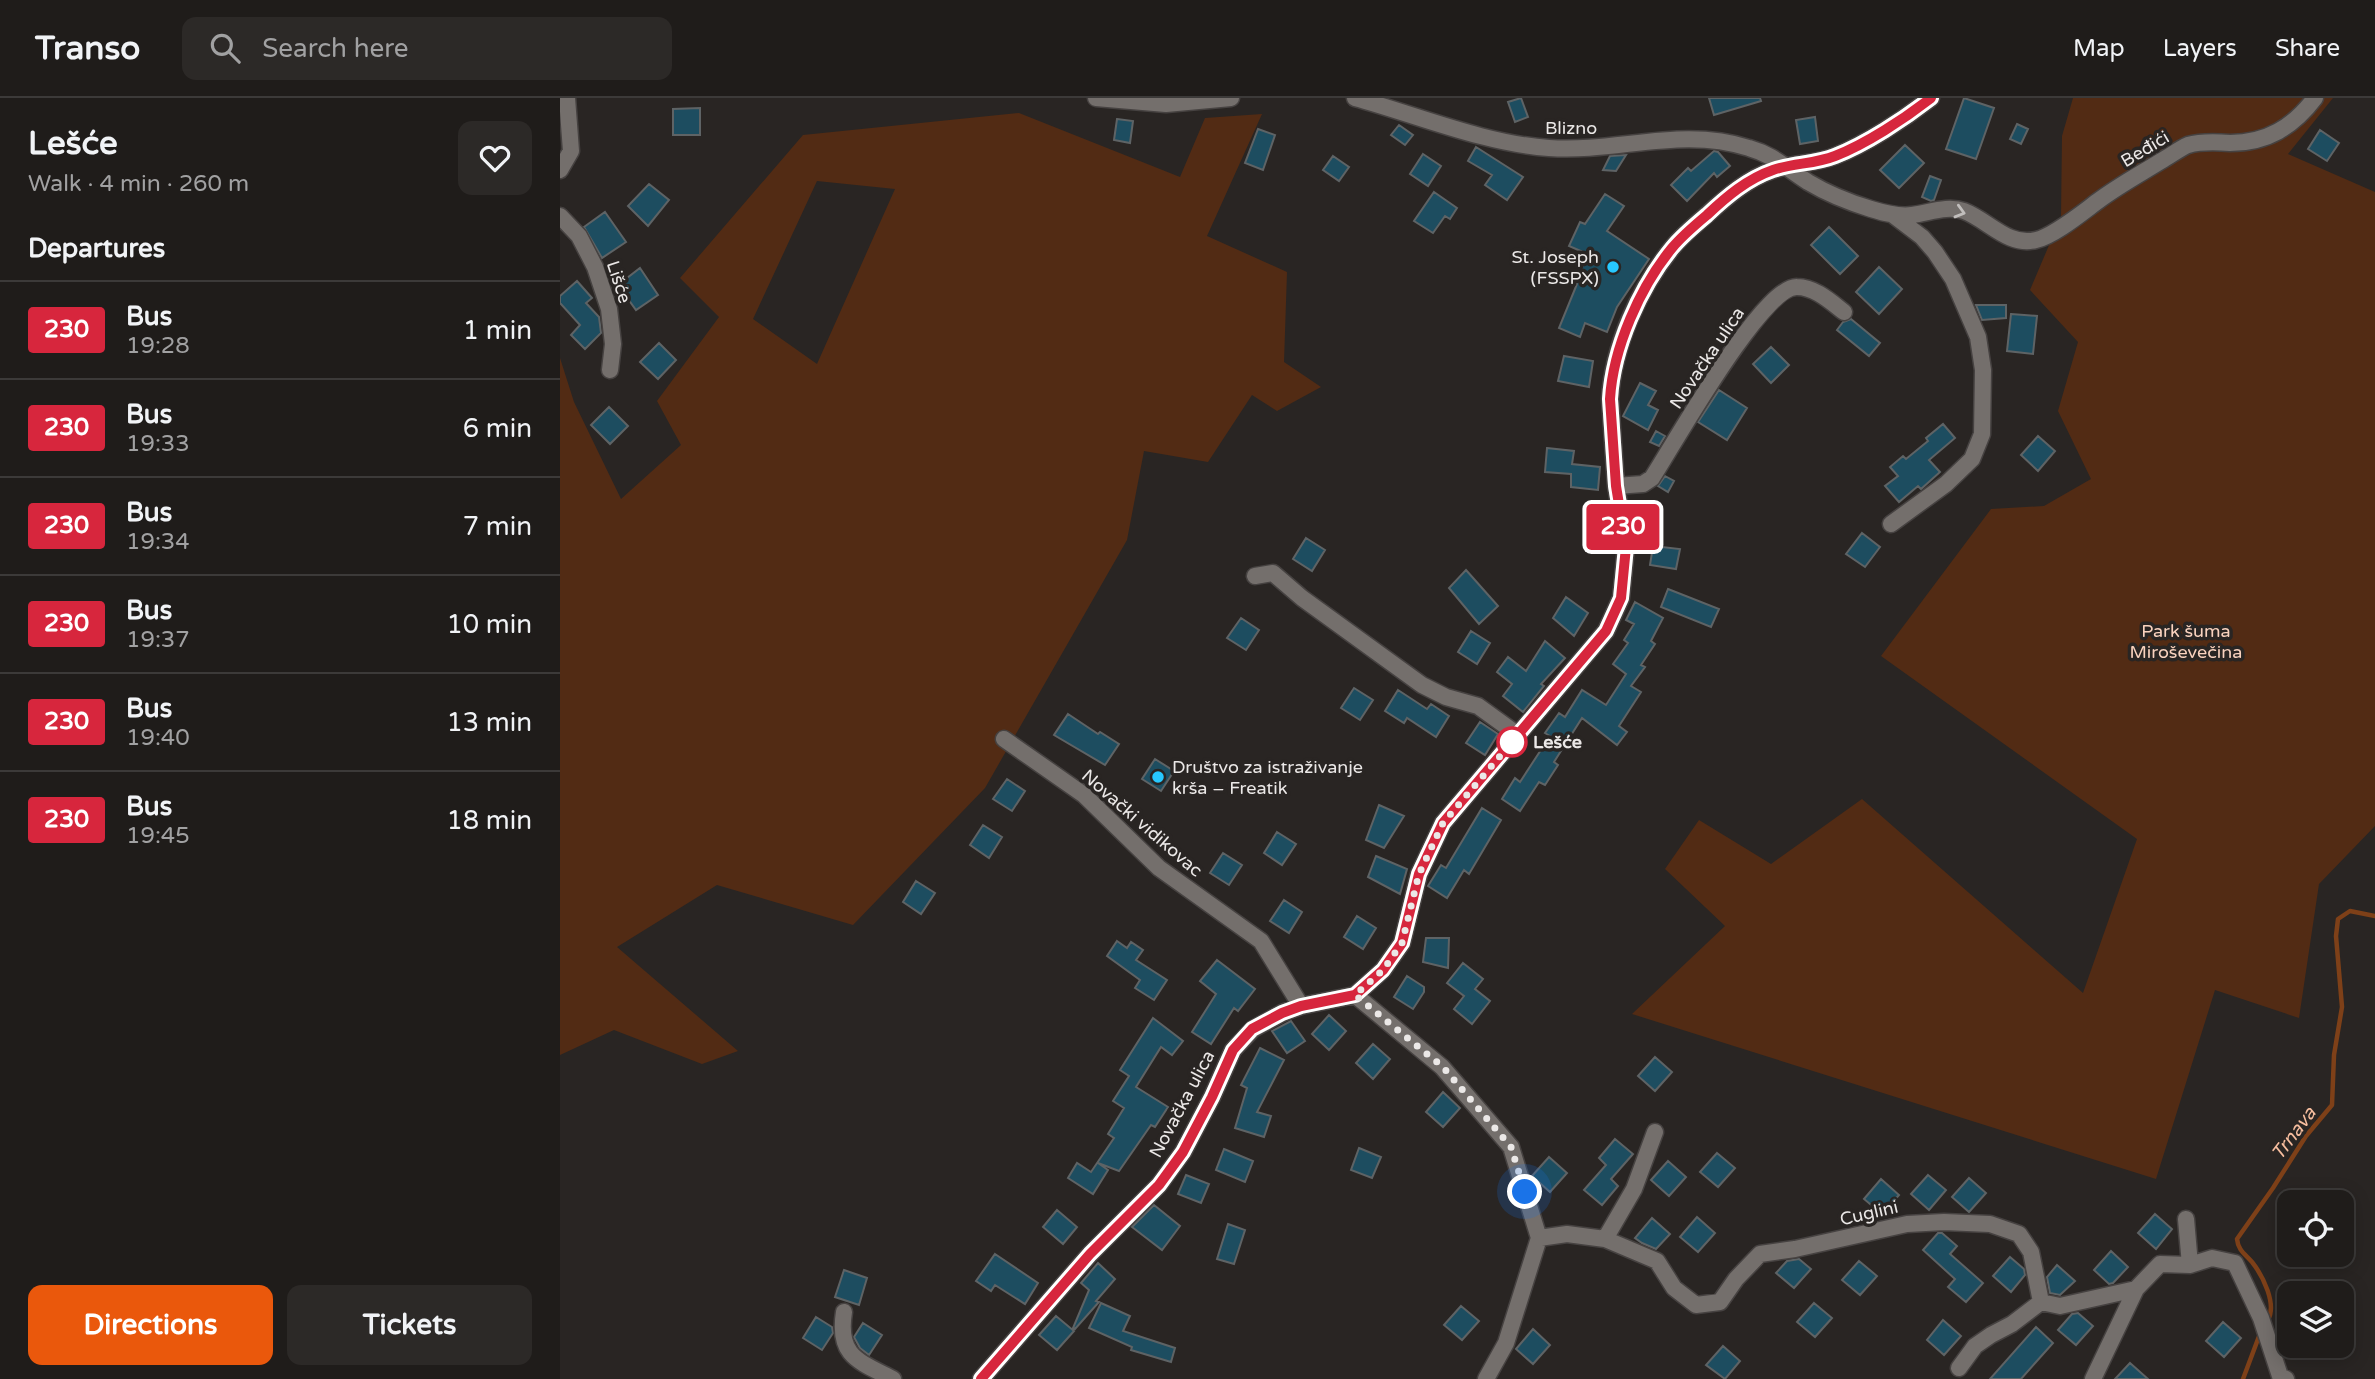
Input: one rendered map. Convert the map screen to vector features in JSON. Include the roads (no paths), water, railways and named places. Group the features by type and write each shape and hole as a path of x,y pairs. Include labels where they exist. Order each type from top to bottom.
{"street":[{"path":"560,170 570,152 567,98"},
{"path":"1096,98 1166,104 1231,98"},
{"name":"Blizno","path":"1355,98 1504,142 1550,149 1709,138 1769,154 1840,200 1894,215"},
{"path":"1486,1379 1506,1343 1539,1238 1511,1147 1443,1067 1355,995 1383,970 1402,943 1419,874 1443,823 1606,631 1621,598 1626,547 1616,486 1610,409 1611,384 1621,347 1646,287 1674,245 1731,193 1765,173 1835,156 1890,126 1930,98"},
{"name":"Beđići","path":"1894,215 1910,216 1947,208 1958,209 2008,237 2036,240 2072,221 2110,192 2187,145 2265,139 2278,134 2315,98"},
{"path":"1891,524 1946,484 1972,458 1982,435 1983,370 1978,337 1953,279 1922,237 1894,215"},
{"name":"Lišće","path":"560,216 579,236 595,267 609,309 613,344 610,370"},
{"name":"Novačka ulica","path":"1616,486 1643,484 1652,478 1748,330 1779,295 1795,286 1805,288 1828,299 1844,312"},
{"path":"1255,576 1273,573 1302,598 1422,685 1446,698 1478,706 1518,735"},
{"name":"Novački vidikovac","path":"1003,739 1084,795 1159,868 1261,941 1301,1006"},
{"name":"Novačka ulica","path":"981,1379 1090,1254 1159,1185 1183,1152 1233,1050 1252,1029 1301,1006 1355,995"},
{"path":"1605,1240 1634,1189 1655,1132"},
{"path":"2186,1219 2190,1265"},
{"name":"Cuglini","path":"1539,1238 1567,1234 1605,1240 1657,1261 1674,1288 1696,1305 1720,1302 1736,1279 1760,1254 1796,1249 1907,1224 1990,1224 2019,1234 2031,1252 2041,1302"},
{"path":"2093,1379 2136,1289 2160,1264 2190,1265 2212,1258 2235,1262 2263,1325 2280,1376 2287,1379"},
{"path":"1959,1368 1975,1346 2012,1324 2041,1302 2060,1306 2136,1289"},
{"path":"844,1312 841,1332 848,1350 858,1361 893,1379"}],"waterway":[{"name":"Trnava","path":"2268,1320 2271,1306 2268,1290 2252,1262 2240,1249 2237,1239 2306,1136 2332,1105 2334,1055 2342,1007 2336,936 2338,919 2350,911 2375,916"},
{"name":"Trnava","path":"2243,1379 2261,1331"}],"place":[{"name":"St. Joseph (FSSPX)","path":"1613,267"},
{"name":"Lešće","path":"1512,742"},
{"name":"Društvo za istraživanje krša – Freatik","path":"1158,777"}],"park label":[{"name":"Park šuma Miroševečina","path":"2186,641"}]}
